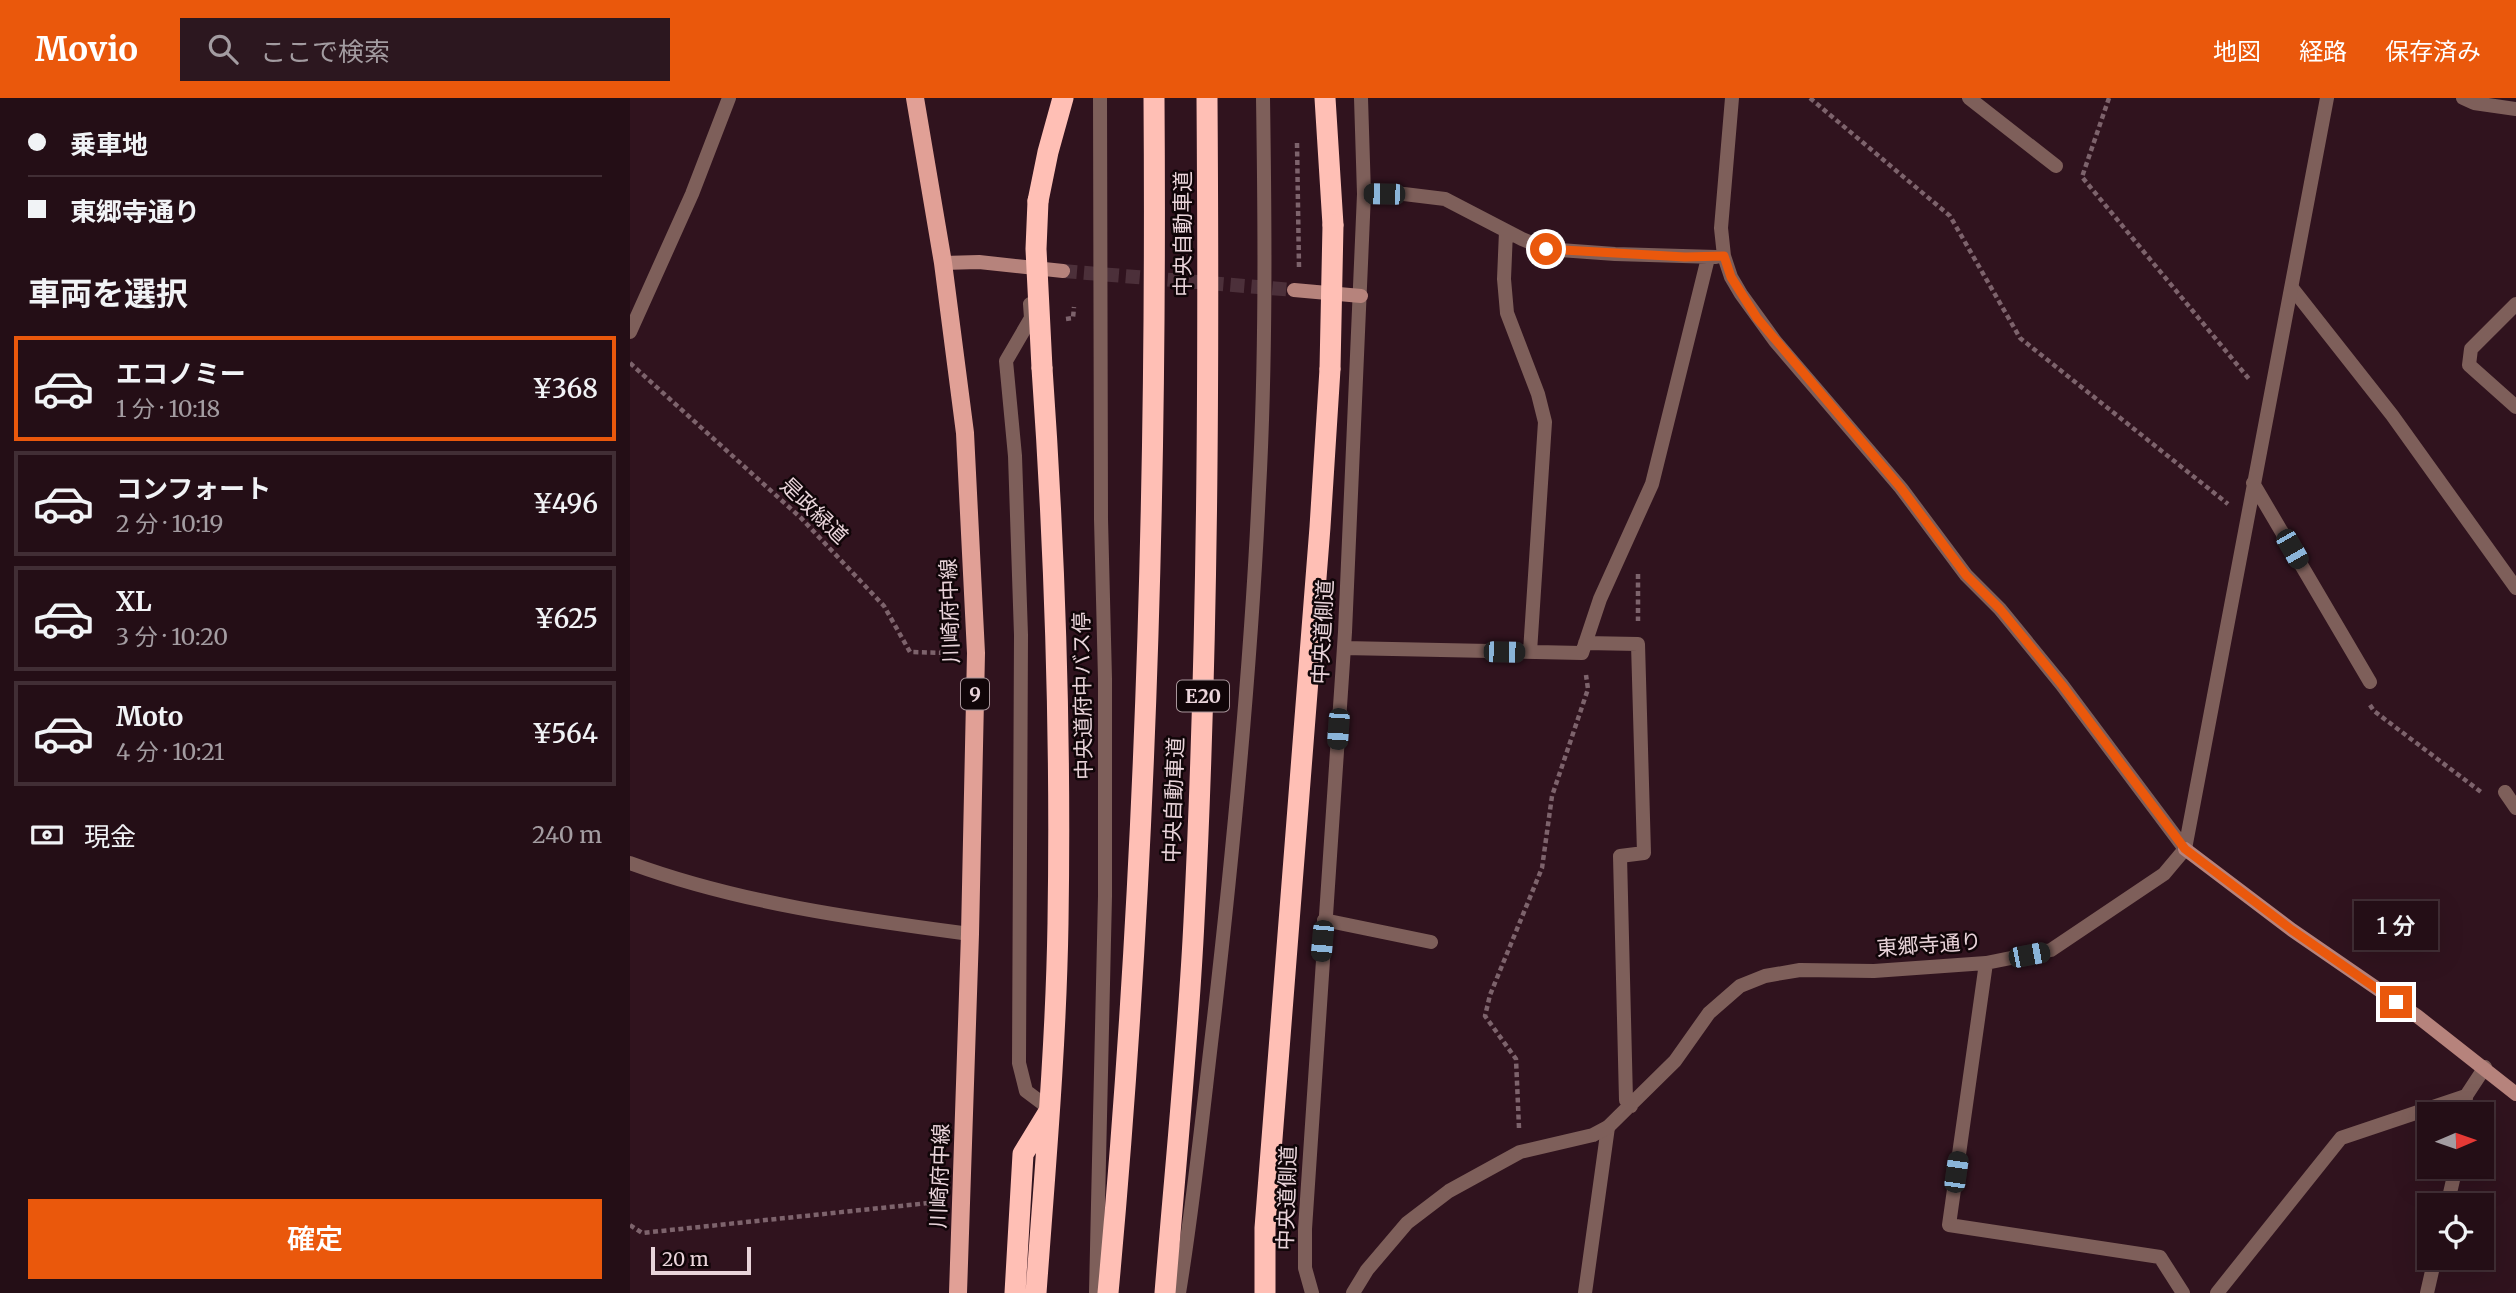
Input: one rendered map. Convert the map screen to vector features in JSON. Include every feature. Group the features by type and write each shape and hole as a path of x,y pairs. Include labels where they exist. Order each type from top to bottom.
{"highway":[{"path":"1036,1293 1050,1109 1058,922 1057,630 1036,249 1038,201 1063,98"},
{"name":"中央自動車道","path":"1108,1293 1143,793 1153,428 1154,98"},
{"name":"中央自動車道","path":"1165,1293 1194,925 1200,766 1208,515 1207,98"},
{"path":"1265,1293 1265,1227 1331,369 1333,225 1325,98"},
{"path":"1015,1293 1023,1154 1050,1109"}],"main road":[{"name":"川崎府中線","path":"915,98 943,263 964,433 975,653 963,1199 958,1293"}],"street":[{"path":"630,332 692,194 729,98"},
{"name":"中央道府中バス停","path":"1096,1293 1105,896 1100,98"},
{"path":"1179,1293 1190,1222 1231,874 1252,616 1264,335 1263,98"},
{"name":"中央道側道","path":"1312,1293 1305,1268 1305,1229 1343,648 1361,296 1364,194 1361,98"},
{"path":"1732,98 1721,228 1724,256 1731,277 1757,318 1901,488 1966,575 2000,609 2062,685 2185,849 2292,930 2417,1016 2516,1094"},
{"path":"1969,98 2056,166"},
{"path":"2185,849 2328,98"},
{"path":"2463,98 2474,103 2516,109"},
{"path":"1364,194 1404,194 1445,199 1546,249 1708,258 1724,256"},
{"path":"1506,231 1504,279 1507,313 1538,394 1545,422 1530,652"},
{"path":"1584,648 1600,600 1652,484 1708,258"},
{"path":"943,263 979,261 1063,271"},
{"path":"1030,267 1031,318 1006,361 1015,456 1021,635 1019,1063 1026,1091 1050,1109"},
{"path":"2292,288 2392,415 2516,588"},
{"path":"1294,290 1361,296"},
{"path":"2516,303 2471,349 2469,365 2516,407"},
{"path":"2253,483 2370,682"},
{"path":"1343,648 1530,652 1638,644 1644,853 1620,856 1626,1100 1631,1106"},
{"path":"2505,792 2516,808"},
{"name":"東郷寺通り","path":"1353,1293 1367,1270 1407,1223 1449,1191 1520,1152 1592,1135 1608,1127 1675,1061 1709,1013 1740,986 1765,976 1800,970 1874,971 1986,963 2051,950 2164,873 2185,849"},
{"path":"630,863 718,889 810,911 970,934"},
{"path":"1324,919 1431,942"},
{"path":"1986,963 1949,1225 2160,1257 2183,1293"},
{"path":"2466,1102 2466,1096 2485,1068"},
{"path":"2217,1293 2341,1138 2466,1096"},
{"path":"1585,1293 1608,1127"},
{"path":"2427,1293 2432,1270"}],"path":[{"path":"1810,98 1950,216 2020,338 2246,519"},
{"path":"2109,98 2082,177 2269,403"},
{"path":"1297,141 1299,191"},
{"name":"是政緑道","path":"630,363 801,518 884,606 910,652 975,653"},
{"path":"1630,535 1639,581 1638,644"},
{"path":"1520,1152 1516,1059 1485,1017 1490,995 1542,868 1552,796 1588,689 1584,648"},
{"path":"630,1225 642,1233 963,1199"}],"tunnel":[{"path":"1063,271 1294,290"}],"route":[{"path":"1546,249 1708,258 1724,256 1731,277 1757,318 1901,488 1966,575 2000,609 2062,685 2185,849 2292,930 2396,1002"}]}
